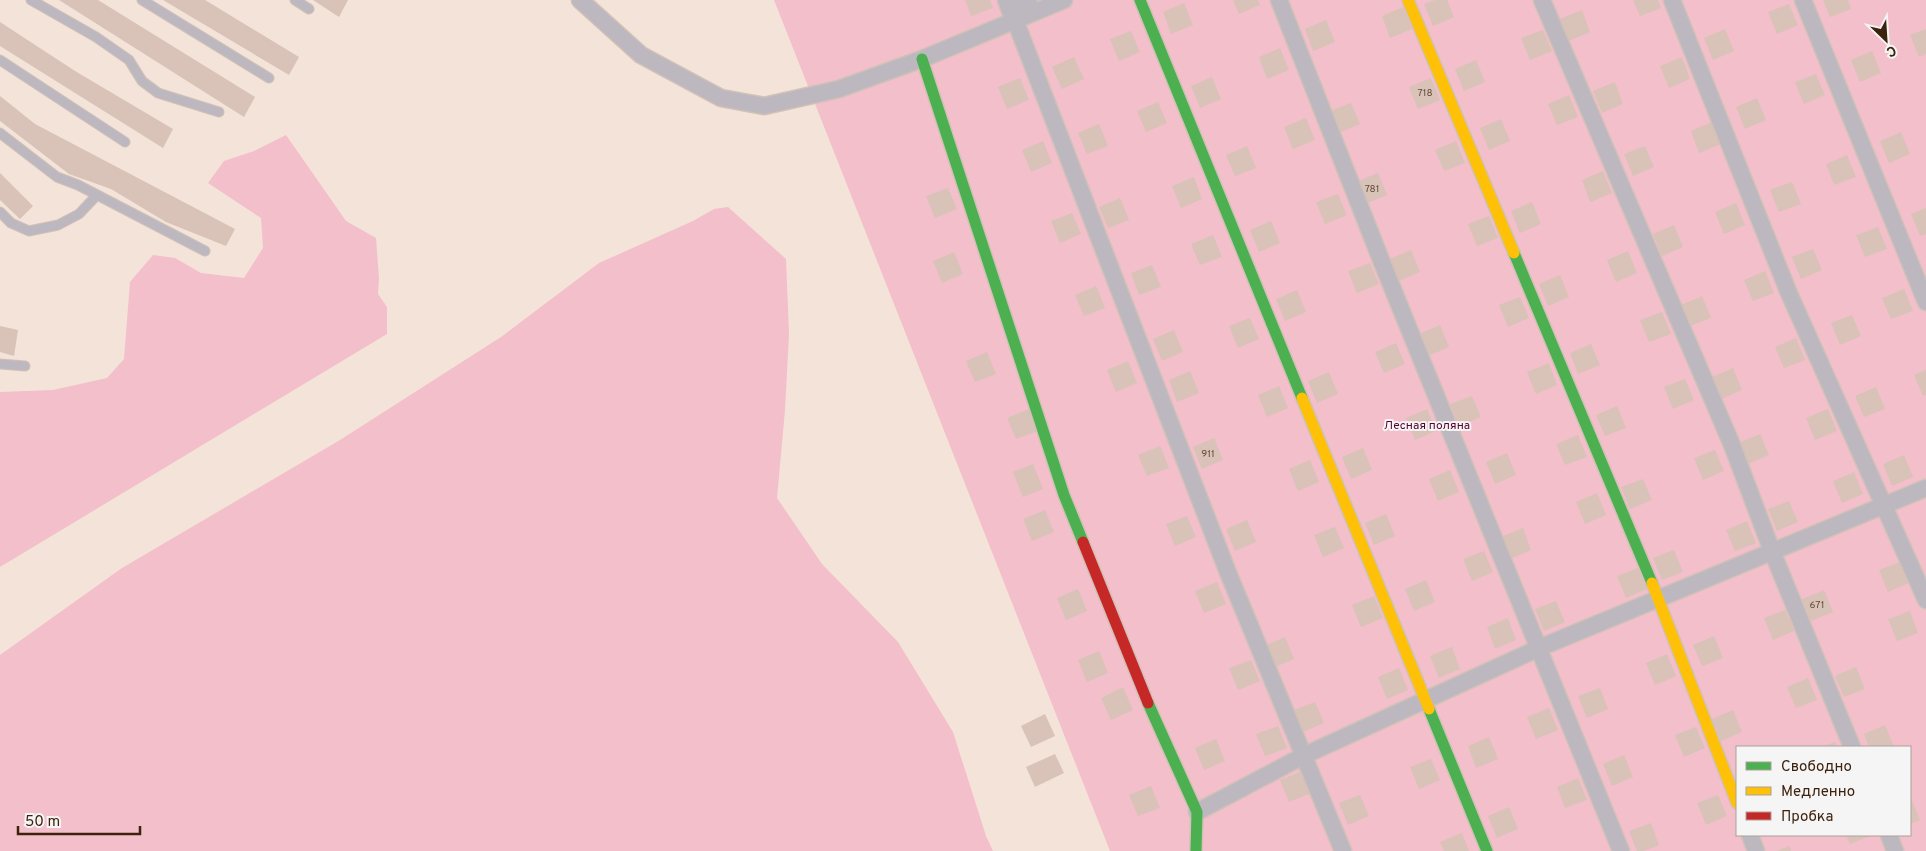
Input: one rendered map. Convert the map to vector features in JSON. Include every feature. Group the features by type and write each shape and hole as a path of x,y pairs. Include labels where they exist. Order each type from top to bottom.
{"street":[{"path":"580,0 641,54 721,98 764,106 840,89 1064,0"},
{"path":"1006,0 1010,11 1037,0"},
{"path":"1140,0 1487,851"},
{"path":"1278,0 1621,851"},
{"path":"1408,0 1658,597 1736,800"},
{"path":"1542,0 1732,445 1772,551 1852,746"},
{"path":"1672,0 1788,291 1926,600"},
{"path":"1803,0 1926,302"},
{"path":"1014,20 1224,561 1343,851"},
{"path":"922,58 1064,495 1155,719 1197,812 1196,851"},
{"path":"1197,812 1303,756 1539,648 1658,597 1926,488"},
{"path":"1750,836 1756,851"},
{"path":"1889,836 1895,851"}],"lane":[{"path":"31,0 96,37 129,60 142,81 158,93 219,112"},
{"path":"142,0 268,78"},
{"path":"295,0 310,9"},
{"path":"0,60 125,142"},
{"path":"0,133 57,177 78,185 205,251"},
{"path":"0,212 11,223 29,231 58,225 80,214 97,195"},
{"path":"0,364 25,366"}],"green space":[{"name":"Лесная поляна","path":"774,0 1926,0 1926,851 1110,851"},
{"path":"286,135 346,221 376,238 379,278 378,294 387,307 387,334 0,567 0,392 53,390 107,378 124,359 130,282 153,255 175,258 201,273 244,278 263,248 261,218 208,183 224,161 254,151"},
{"path":"728,207 786,259 789,334 785,410 777,498 822,564 898,642 953,732 986,836 993,851 0,851 0,655 122,568 340,440 501,337 599,263 693,221 714,209"}],"building":[{"path":"59,0 98,0 255,97 244,117"},
{"path":"163,0 205,0 299,57 289,75"},
{"path":"313,0 348,0 339,17"},
{"path":"965,0 990,0 993,8 971,16"},
{"path":"1233,0 1258,0 1260,5 1239,14"},
{"path":"1435,0 1447,0 1454,17 1433,26 1424,4"},
{"path":"1633,0 1658,0 1661,8 1640,16"},
{"path":"1823,0 1848,0 1851,9 1830,17"},
{"path":"1184,3 1193,25 1171,34 1163,12"},
{"path":"1789,4 1798,25 1777,34 1768,12"},
{"path":"1403,7 1412,29 1390,38 1382,16"},
{"path":"1582,10 1590,32 1569,41 1560,19"},
{"path":"1326,20 1335,42 1313,51 1305,29"},
{"path":"0,22 75,71 173,129 163,148 0,46"},
{"path":"1725,29 1734,51 1713,60 1704,38"},
{"path":"1926,29 1926,54 1919,57 1910,35"},
{"path":"1543,30 1552,51 1530,60 1521,38"},
{"path":"1131,31 1140,52 1119,61 1110,39"},
{"path":"1280,48 1289,70 1267,79 1259,57"},
{"path":"1872,51 1881,73 1860,82 1851,60"},
{"path":"1074,57 1084,79 1062,89 1052,67"},
{"path":"1682,57 1690,79 1669,88 1660,66"},
{"path":"1476,60 1485,82 1464,91 1455,69"},
{"path":"1816,74 1825,95 1804,104 1795,82"},
{"path":"1212,77 1221,99 1200,108 1191,86"},
{"path":"1020,78 1029,100 1007,109 998,87"},
{"path":"1431,78 1440,100 1418,109 1409,87"},
{"path":"1615,82 1623,104 1602,113 1593,91"},
{"path":"1569,95 1578,117 1557,125 1548,104"},
{"path":"0,96 35,124 235,229 226,246 166,222 111,189 69,174 0,121"},
{"path":"1757,98 1766,120 1745,129 1736,107"},
{"path":"1158,102 1167,123 1146,132 1137,111"},
{"path":"1351,103 1360,124 1339,133 1330,111"},
{"path":"1306,118 1315,140 1293,149 1284,127"},
{"path":"1501,119 1510,141 1489,150 1480,128"},
{"path":"1712,122 1721,144 1699,153 1691,131"},
{"path":"1099,124 1108,146 1087,154 1078,133"},
{"path":"1901,132 1910,154 1889,163 1880,141"},
{"path":"1043,141 1052,163 1031,172 1022,150"},
{"path":"1456,141 1465,163 1444,171 1435,150"},
{"path":"1247,146 1256,168 1235,176 1226,155"},
{"path":"1645,146 1654,167 1633,176 1624,154"},
{"path":"1847,155 1856,177 1834,185 1826,164"},
{"path":"1603,171 1612,193 1590,202 1582,180"},
{"path":"0,173 33,206 20,219 0,200"},
{"path":"1378,173 1387,195 1365,204 1356,182"},
{"path":"1194,177 1202,199 1181,208 1172,186"},
{"path":"1792,182 1801,204 1779,212 1770,190"},
{"path":"948,188 957,209 935,218 926,196"},
{"path":"1338,194 1347,215 1325,224 1316,202"},
{"path":"1120,198 1129,220 1108,228 1099,207"},
{"path":"1532,202 1541,224 1520,233 1511,211"},
{"path":"1736,203 1745,225 1724,234 1715,212"},
{"path":"1926,208 1926,234 1920,236 1911,214"},
{"path":"1072,213 1081,234 1060,243 1051,221"},
{"path":"1489,216 1498,238 1477,246 1468,224"},
{"path":"1271,221 1280,243 1259,252 1250,230"},
{"path":"1674,225 1683,247 1662,256 1653,234"},
{"path":"1878,227 1887,249 1865,257 1856,235"},
{"path":"1213,235 1222,257 1200,265 1191,244"},
{"path":"1813,249 1822,270 1801,279 1792,257"},
{"path":"1411,250 1420,272 1399,281 1390,259"},
{"path":"1628,251 1637,273 1616,282 1607,260"},
{"path":"954,252 963,274 942,283 933,261"},
{"path":"1370,263 1379,284 1357,293 1348,271"},
{"path":"1152,265 1161,287 1139,295 1131,273"},
{"path":"1765,271 1774,293 1753,301 1744,280"},
{"path":"1560,275 1569,297 1548,306 1539,284"},
{"path":"1096,286 1105,308 1084,316 1075,295"},
{"path":"1904,289 1913,311 1891,319 1882,298"},
{"path":"1297,290 1306,312 1285,321 1276,299"},
{"path":"1702,296 1711,318 1690,326 1681,305"},
{"path":"1520,297 1529,318 1508,327 1499,305"},
{"path":"1662,312 1671,334 1649,342 1640,320"},
{"path":"1852,315 1861,336 1840,345 1831,323"},
{"path":"1250,318 1259,339 1238,348 1229,326"},
{"path":"1440,325 1449,347 1428,356 1419,334"},
{"path":"0,326 18,330 14,356 0,352"},
{"path":"1174,330 1183,352 1162,361 1153,339"},
{"path":"1796,338 1805,360 1784,368 1775,347"},
{"path":"1396,343 1405,364 1384,373 1375,352"},
{"path":"1591,344 1600,365 1578,374 1570,353"},
{"path":"987,352 996,374 975,382 966,361"},
{"path":"1128,361 1137,383 1116,392 1107,370"},
{"path":"1549,363 1557,385 1536,394 1527,372"},
{"path":"1733,368 1742,390 1721,399 1712,377"},
{"path":"1926,370 1926,395 1923,396 1914,375"},
{"path":"1190,371 1199,393 1177,402 1169,380"},
{"path":"1329,372 1338,394 1317,403 1308,381"},
{"path":"1685,379 1694,400 1673,409 1664,387"},
{"path":"1279,386 1288,408 1267,417 1258,395"},
{"path":"1876,387 1885,409 1864,417 1855,396"},
{"path":"1472,396 1481,417 1459,426 1450,404"},
{"path":"1617,406 1626,428 1605,436 1596,415"},
{"path":"1029,409 1038,431 1016,439 1007,418"},
{"path":"1427,409 1436,431 1415,440 1406,418"},
{"path":"1828,409 1837,431 1815,440 1806,418"},
{"path":"1760,434 1769,455 1748,464 1739,443"},
{"path":"1578,435 1587,457 1565,465 1556,444"},
{"path":"1214,438 1223,460 1202,469 1193,447"},
{"path":"1160,446 1169,468 1147,476 1138,455"},
{"path":"1363,448 1372,470 1351,479 1342,457"},
{"path":"1715,450 1724,471 1703,480 1694,458"},
{"path":"1507,453 1516,475 1495,484 1486,462"},
{"path":"1904,455 1913,477 1892,486 1883,464"},
{"path":"1310,460 1319,482 1298,491 1289,469"},
{"path":"1033,464 1043,489 1023,497 1013,472"},
{"path":"1450,470 1459,492 1438,501 1429,479"},
{"path":"1854,472 1863,494 1842,503 1833,481"},
{"path":"1643,479 1652,500 1630,509 1621,487"},
{"path":"1597,493 1606,515 1585,524 1576,502"},
{"path":"1789,501 1798,522 1777,531 1768,509"},
{"path":"1045,510 1054,532 1032,541 1023,519"},
{"path":"1386,514 1395,536 1374,545 1365,523"},
{"path":"1187,516 1196,537 1175,546 1166,524"},
{"path":"1247,520 1256,542 1235,551 1226,529"},
{"path":"1747,521 1756,543 1735,551 1726,530"},
{"path":"1335,527 1344,548 1323,557 1314,535"},
{"path":"1523,528 1531,550 1510,559 1501,537"},
{"path":"1674,550 1683,572 1662,580 1653,558"},
{"path":"1484,551 1493,572 1472,581 1463,559"},
{"path":"1900,562 1909,583 1888,592 1879,570"},
{"path":"1638,568 1647,589 1626,598 1617,576"},
{"path":"1426,580 1435,602 1414,611 1405,589"},
{"path":"1217,582 1226,604 1204,613 1195,591"},
{"path":"1078,589 1087,611 1066,620 1057,598"},
{"path":"1824,590 1833,612 1811,621 1802,599"},
{"path":"1374,596 1383,618 1361,627 1352,605"},
{"path":"1556,601 1565,622 1544,631 1535,609"},
{"path":"1785,610 1794,631 1773,640 1764,618"},
{"path":"1910,611 1918,633 1897,641 1888,619"},
{"path":"1508,618 1516,640 1495,649 1487,627"},
{"path":"1714,636 1723,658 1702,666 1693,645"},
{"path":"1285,637 1294,659 1273,668 1264,646"},
{"path":"1452,647 1460,669 1439,678 1430,656"},
{"path":"1099,651 1108,673 1087,682 1078,660"},
{"path":"1667,654 1676,676 1655,685 1646,663"},
{"path":"1251,660 1260,681 1238,690 1229,668"},
{"path":"1856,667 1865,689 1844,697 1835,676"},
{"path":"1399,668 1408,690 1387,699 1378,677"},
{"path":"1808,678 1817,700 1796,708 1787,687"},
{"path":"1123,687 1133,710 1111,720 1101,698"},
{"path":"1600,688 1608,709 1587,718 1578,696"},
{"path":"1315,702 1324,723 1303,732 1294,710"},
{"path":"1549,708 1558,730 1536,739 1527,717"},
{"path":"1733,710 1742,732 1721,741 1712,719"},
{"path":"1045,714 1055,736 1031,747 1021,726"},
{"path":"1885,725 1894,746 1869,746 1864,734"},
{"path":"1278,726 1287,748 1265,756 1256,734"},
{"path":"1696,727 1705,748 1684,757 1675,735"},
{"path":"1489,737 1498,759 1476,768 1468,746"},
{"path":"1216,739 1225,761 1204,770 1195,748"},
{"path":"1835,742 1837,746 1824,746"},
{"path":"1055,754 1064,773 1035,787 1026,767"},
{"path":"1624,755 1633,777 1612,786 1603,764"},
{"path":"1431,759 1440,780 1419,789 1410,767"},
{"path":"1302,771 1311,793 1289,802 1280,780"},
{"path":"1578,778 1587,800 1565,808 1557,787"},
{"path":"1151,786 1160,808 1138,816 1129,795"},
{"path":"1360,795 1369,816 1348,825 1339,803"},
{"path":"1718,795 1727,816 1706,825 1697,803"},
{"path":"1911,798 1920,820 1911,824"},
{"path":"1509,807 1518,829 1497,838 1488,816"},
{"path":"1651,823 1659,845 1644,851 1637,851 1629,831"},
{"path":"1462,833 1469,851 1444,851 1440,842"},
{"path":"1846,836 1870,836 1850,844"},
{"path":"1789,846 1791,851 1777,851"}],"traffic: fast":[{"path":"1140,0 1302,398"},
{"path":"922,59 1064,495 1083,542"},
{"path":"1514,253 1652,583"},
{"path":"1148,703 1197,812 1196,851"},
{"path":"1429,709 1487,851"}],"traffic: slow":[{"path":"1408,0 1514,253"},
{"path":"1302,398 1429,709"},
{"path":"1652,583 1736,800"}],"traffic: jam":[{"path":"1083,542 1148,703"}]}
